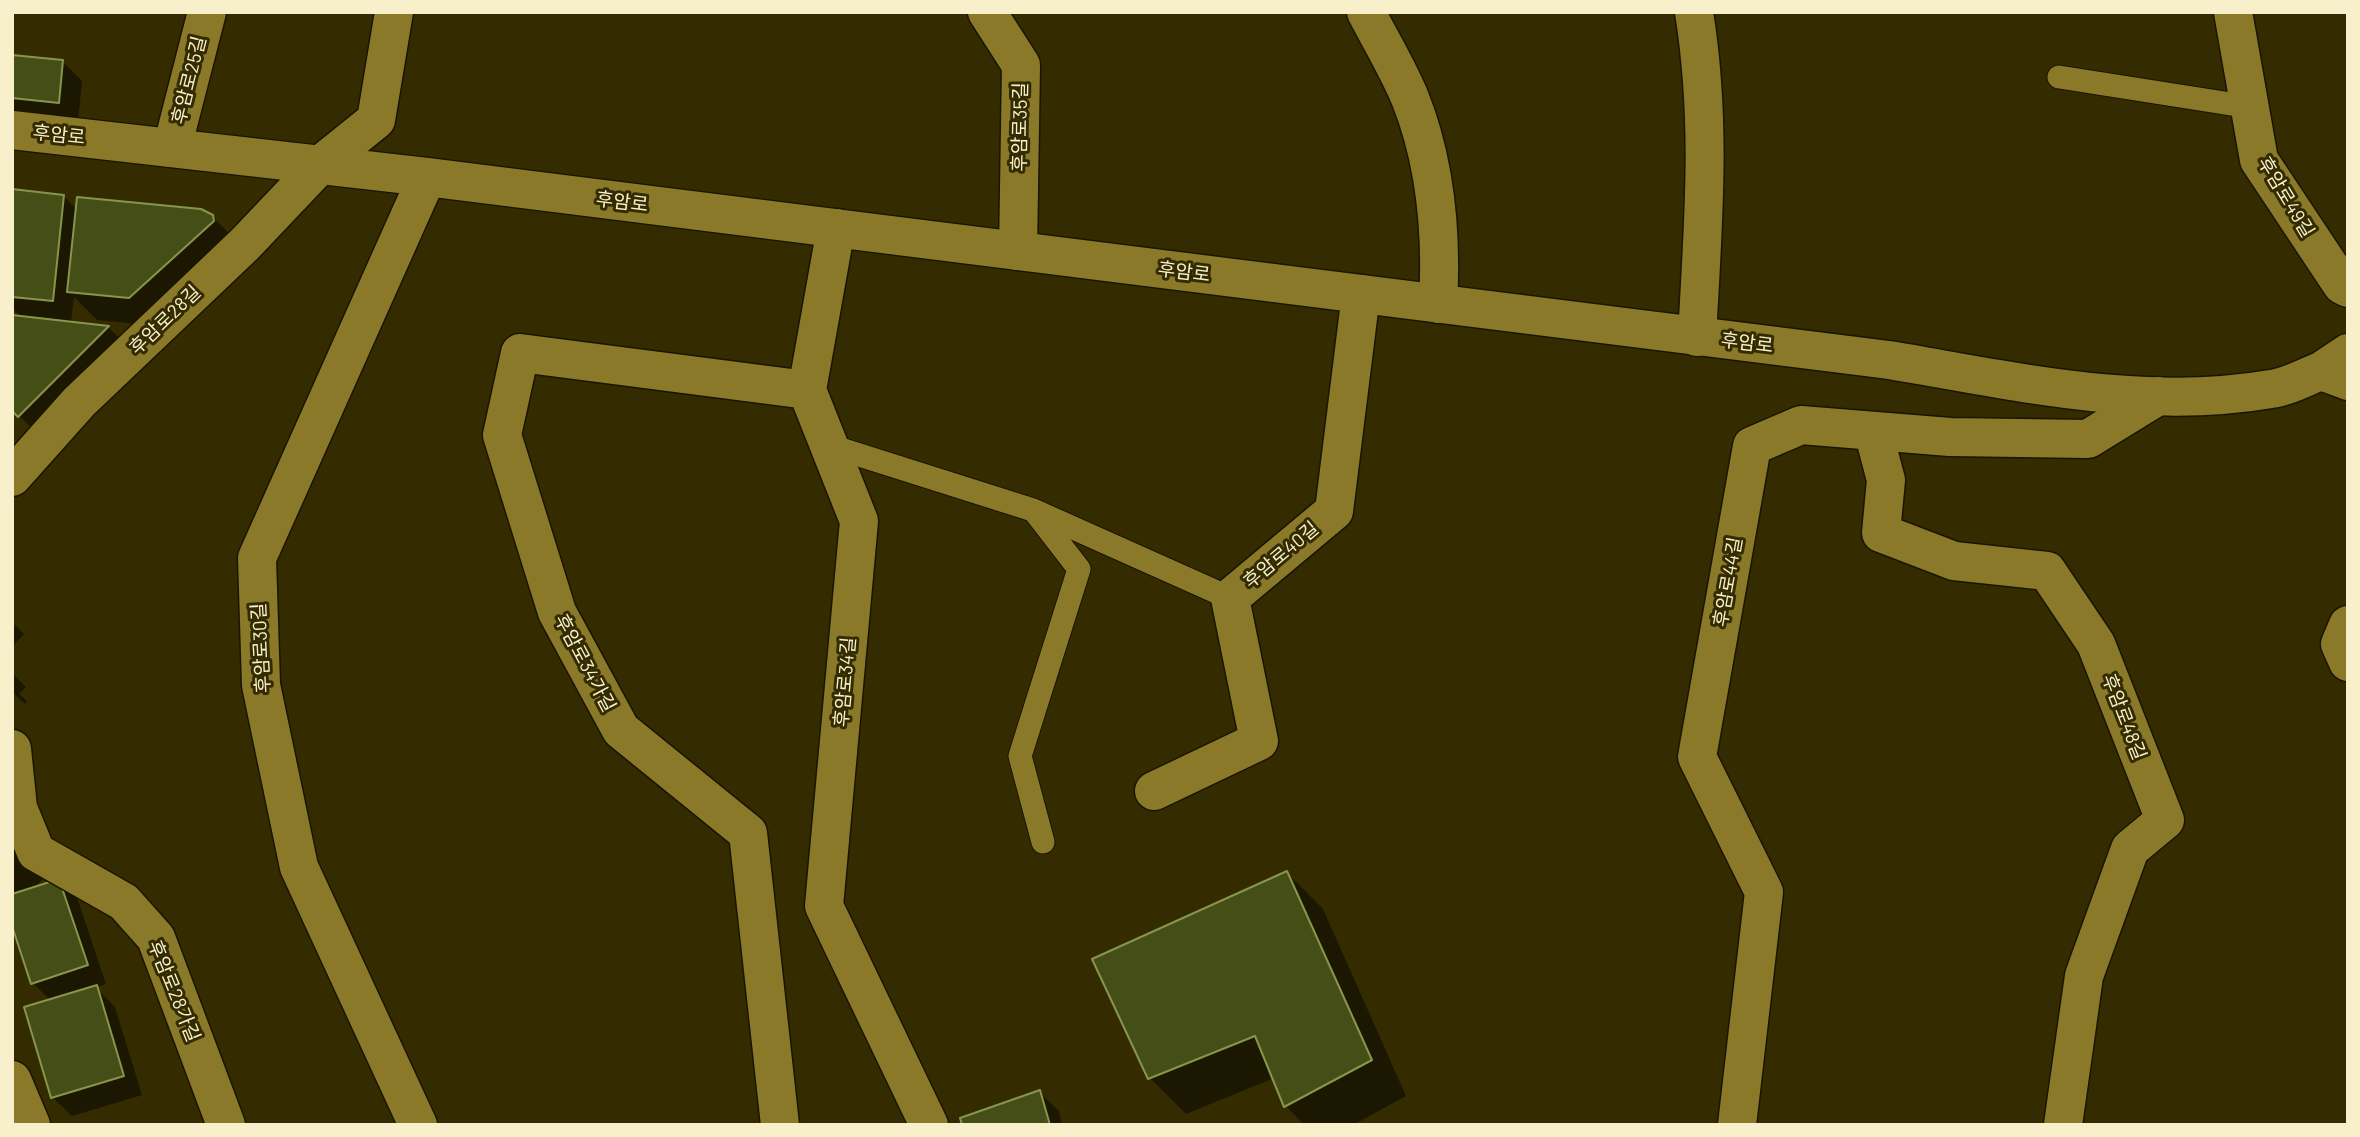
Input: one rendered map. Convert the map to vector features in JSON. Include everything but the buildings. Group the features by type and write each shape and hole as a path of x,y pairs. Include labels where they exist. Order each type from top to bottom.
{"street":[{"name":"후암로25길","path":"172,148 207,12"},
{"name":"후암로28길","path":"12,477 79,402 245,244 320,165 376,120 394,12"},
{"name":"후암로35길","path":"987,12 1021,65 1018,251"},
{"path":"1367,12 1410,99 1425,146 1434,186 1438,231 1438,304"},
{"path":"1694,12 1703,71 1707,171 1697,337"},
{"name":"후암로49길","path":"2233,12 2259,160 2342,285 2348,288"},
{"name":"후암로","path":"12,130 427,177 1889,360 2085,393 2158,396 2273,389 2339,369"},
{"name":"후암로30길","path":"418,1125 299,867 261,685 257,558 427,177"},
{"path":"807,390 836,228"},
{"name":"후암로40길","path":"1154,790 1259,741 1230,598 1334,511 1361,294"},
{"name":"후암로34가길","path":"780,1125 748,833 621,730 556,612 502,435 520,353 807,390"},
{"name":"후암로34길","path":"807,390 859,521 824,906 929,1125"},
{"name":"후암로44길","path":"1737,1125 1764,892 1696,757 1752,446 1801,425 1950,437 2088,439 2158,396"},
{"name":"후암로48길","path":"1873,431 1886,480 1881,533 1954,561 2047,571 2096,644 2165,820 2130,849 2084,976 2063,1125"},
{"path":"2348,625 2340,644 2348,662"},
{"name":"후암로28가길","path":"12,749 18,808 36,852 124,902 156,938 226,1125"},
{"path":"12,1080 31,1125"}],"lane":[{"path":"2059,77 2250,107"},
{"path":"831,446 1033,510 1230,598"},
{"path":"1033,510 1079,569 1020,757 1043,842"}]}
